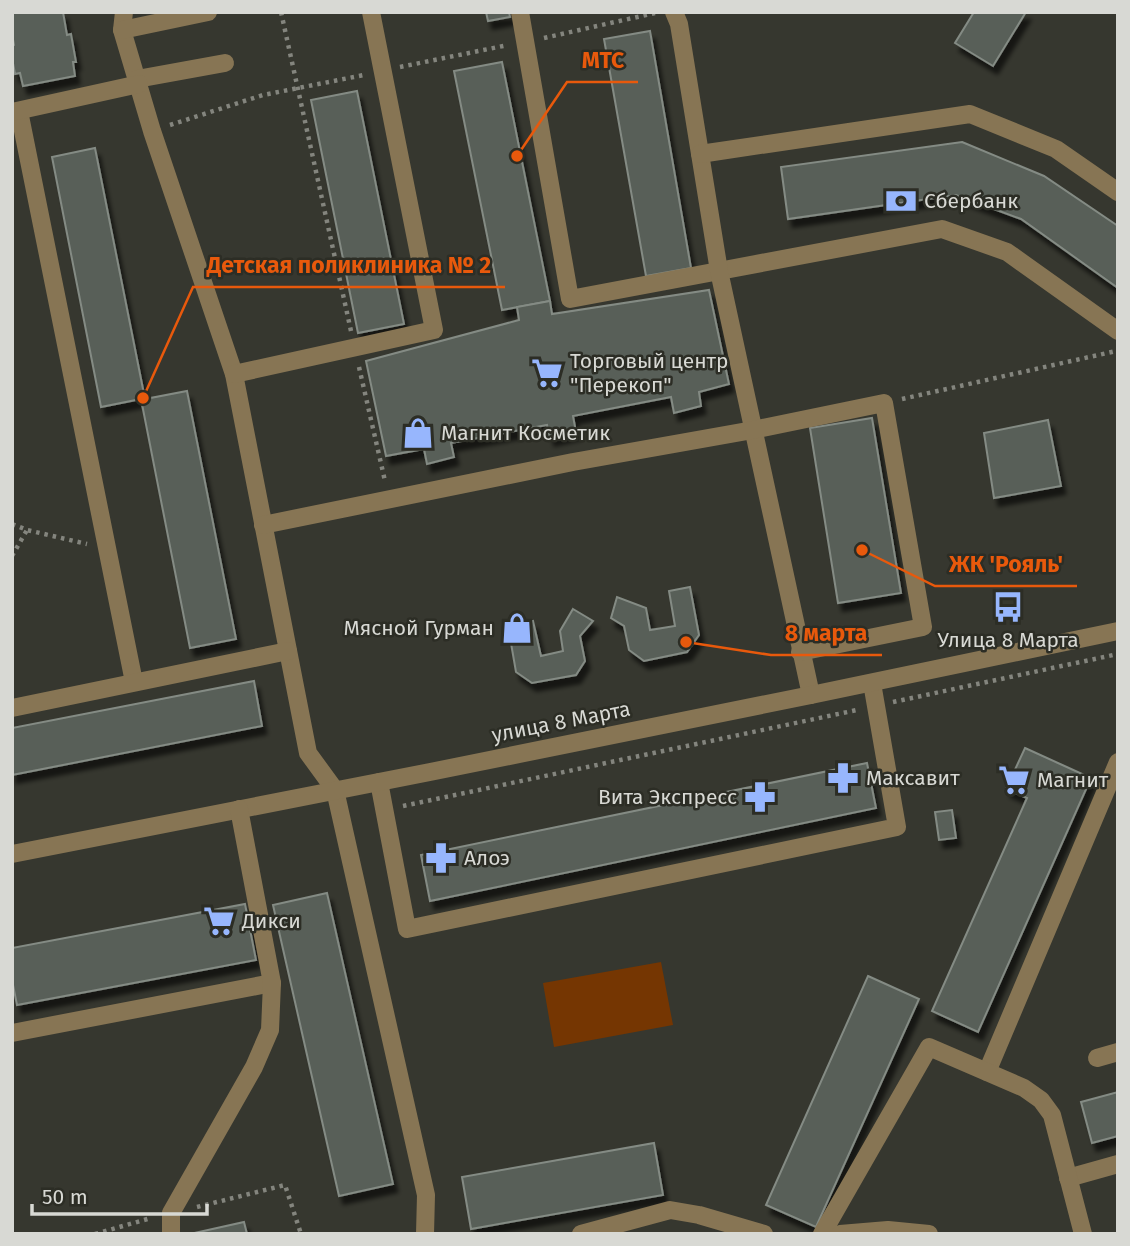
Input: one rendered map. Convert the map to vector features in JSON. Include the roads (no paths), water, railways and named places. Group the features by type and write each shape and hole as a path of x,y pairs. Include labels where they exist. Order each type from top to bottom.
{"street":[{"path":"208,12 123,21 152,131 234,374 308,753 335,790 426,1195 425,1234"},
{"path":"234,374 434,330 371,12"},
{"path":"520,12 570,299 942,229 1007,252 1118,331"},
{"path":"674,12 679,24 719,271 811,695"},
{"path":"134,682 108,549 19,146 15,112 225,63"},
{"path":"700,154 970,114 1056,149 1118,192"},
{"path":"263,525 884,403 923,627 800,652"},
{"name":"улица 8 Марта","path":"12,854 1118,631"},
{"path":"12,708 288,651"},
{"path":"379,782 407,929 897,827 872,682"},
{"path":"987,1072 1118,762"},
{"path":"172,1234 171,1213 254,1067 270,1030 272,983 239,809"},
{"path":"12,1033 272,983"},
{"path":"822,1234 929,1047 1024,1088 1041,1100 1052,1115 1083,1234"},
{"path":"1097,1058 1118,1052"},
{"path":"1068,1178 1118,1164"},
{"path":"581,1234 670,1210 699,1215 764,1234"},
{"path":"841,1234 888,1230 929,1234"}],"place":[{"name":"МТС","path":"517,156"},
{"name":"Сбербанк","path":"901,201"},
{"name":"Торговый центр \"Перекоп\"","path":"547,373"},
{"name":"Детская поликлиника № 2","path":"143,398"},
{"name":"Магнит Косметик","path":"418,433"},
{"name":"ЖК 'Рояль'","path":"862,550"},
{"name":"Улица 8 Марта","path":"1008,607"},
{"name":"Мясной Гурман","path":"517,628"},
{"name":"8 марта","path":"686,642"},
{"name":"Максавит","path":"843,778"},
{"name":"Магнит","path":"1014,780"},
{"name":"Вита Экспресс","path":"760,797"},
{"name":"Алоэ","path":"441,858"},
{"name":"Дикси","path":"219,921"}]}
